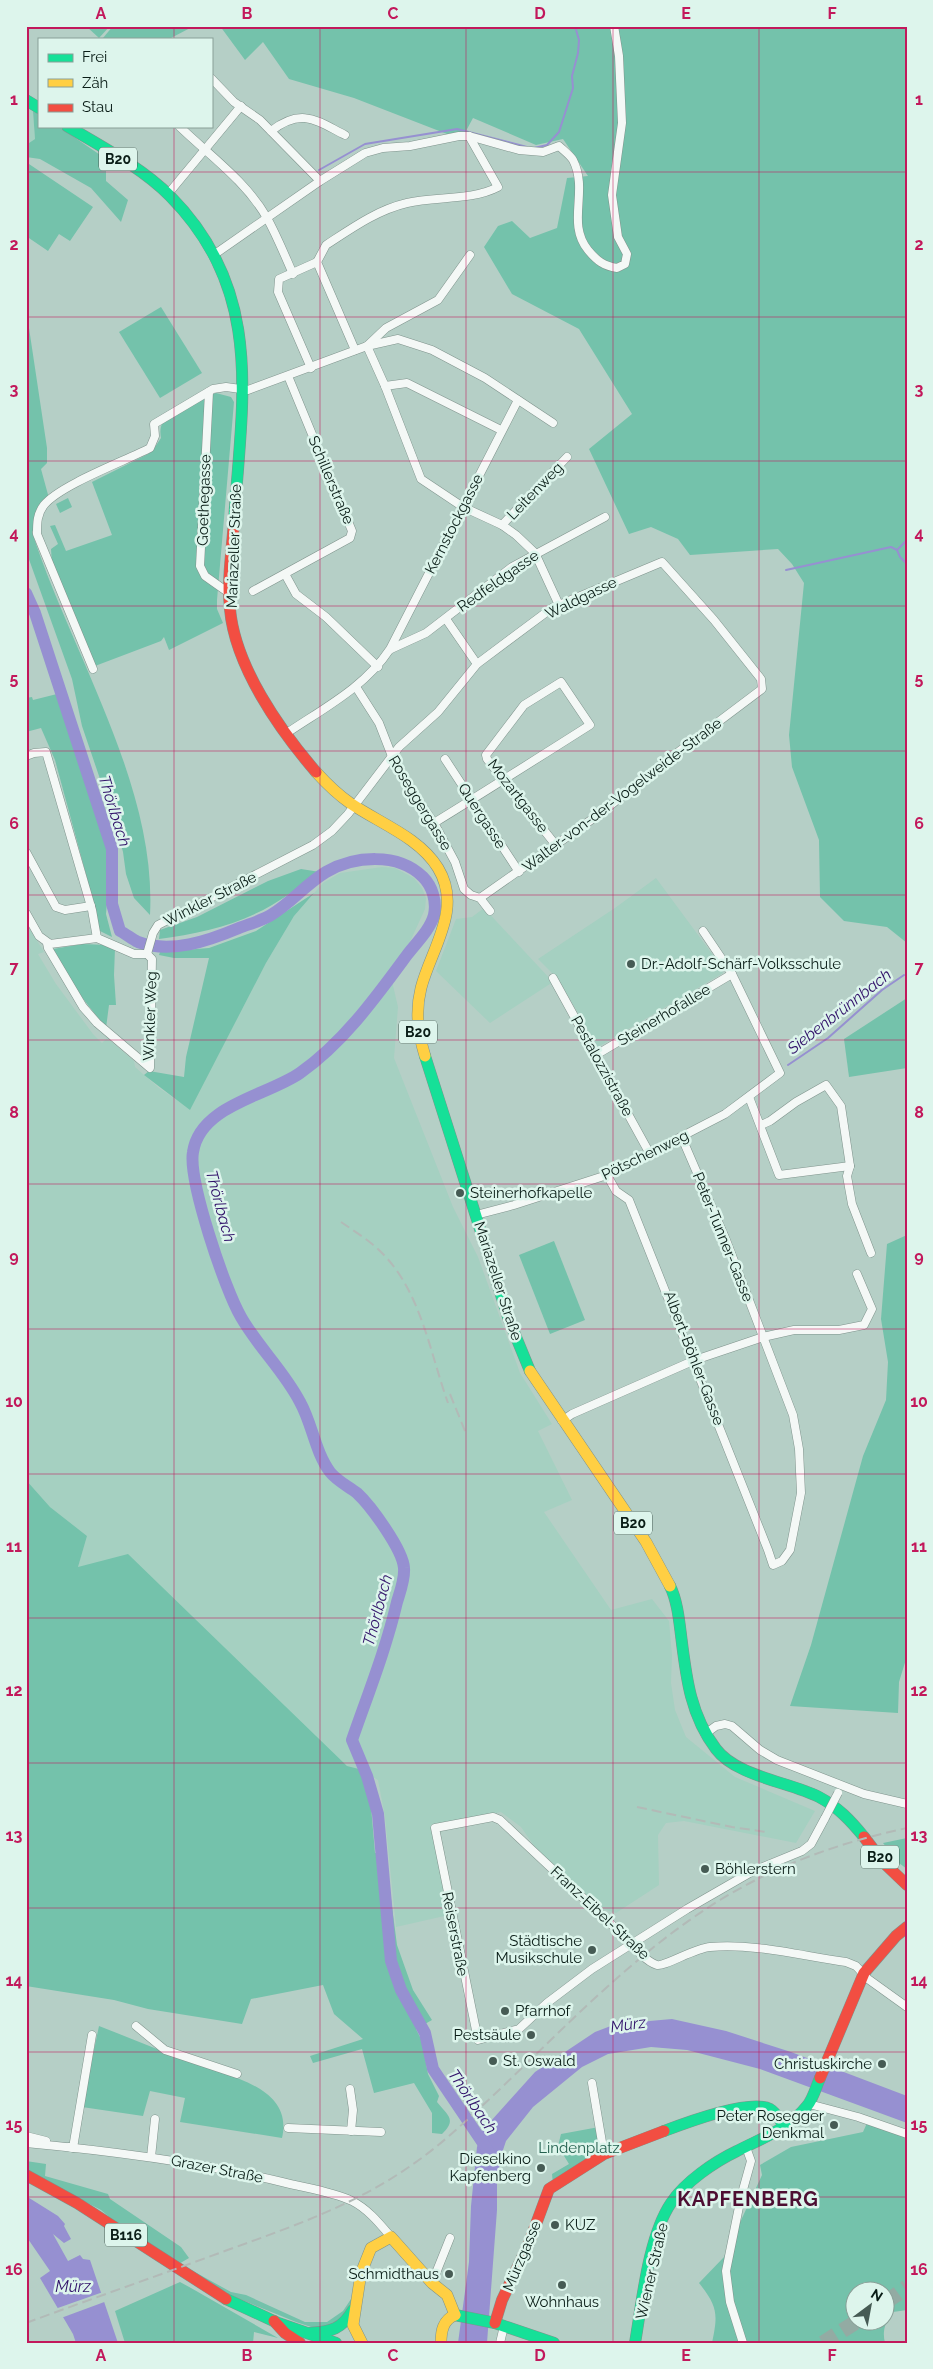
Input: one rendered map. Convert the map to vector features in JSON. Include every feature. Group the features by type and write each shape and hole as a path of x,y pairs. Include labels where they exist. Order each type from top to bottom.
{"main road":[{"path":"26,100 38,107"},
{"name":"Mariazeller Straße","path":"70,128 125,163 168,194 184,210 215,254 229,284 238,317 242,344 242,390 230,593 232,622 243,658 287,733 310,765 354,807 418,845 434,861 445,882 448,909 442,934 420,994 417,1013 418,1034 509,1320 524,1360 537,1384 646,1542 666,1576 677,1612 692,1706 706,1734 717,1750 737,1766 819,1798 834,1806 857,1826 883,1862 907,1885"},
{"path":"811,2099 826,2058 864,1973 896,1936 907,1927"},
{"name":"Wiener Straße","path":"635,2343 655,2246 666,2212 684,2189 734,2152 785,2126 800,2116 811,2099"},
{"path":"604,2154 723,2110 760,2107 770,2109 785,2126"},
{"name":"Mürzgasse","path":"500,2325 502,2300 529,2243 549,2189 604,2154"},
{"name":"B116","path":"26,2176 68,2197 224,2298 303,2338 336,2343"},
{"path":"362,2343 354,2330 354,2308 367,2254 374,2245 391,2237"},
{"name":"Grazer Straße","path":"391,2237 432,2283 447,2295 455,2315"},
{"path":"303,2338 337,2330 347,2321 354,2308"},
{"path":"441,2343 445,2321 455,2315 500,2325 554,2343"}],"street":[{"path":"215,254 320,181 365,153 383,148 469,136 519,150 544,152 559,146 573,160 580,192 577,229 582,242 597,261 617,268 626,264 627,254 618,237 612,196 622,123 619,56 614,26"},
{"path":"212,79 241,106 260,120 320,181"},
{"path":"168,194 241,106"},
{"path":"271,131 289,122 312,118 345,135"},
{"path":"181,128 239,181 267,218 293,274"},
{"path":"311,368 278,292 279,279 317,262 326,245 380,212 407,203 473,194 498,187 469,136"},
{"path":"367,346 386,328 438,300 470,255"},
{"path":"317,262 355,350"},
{"path":"93,669 37,534 38,518 43,506 52,497 150,448 155,436 154,424 209,392 217,388 248,390 355,350 398,339 432,350 485,378 553,423"},
{"path":"367,346 385,386 421,479 463,507 502,525 516,535 535,553 559,605"},
{"name":"Schillerstraße","path":"253,591 350,538 352,531 288,376"},
{"path":"385,386 407,383 501,430"},
{"name":"Goethegasse","path":"209,392 200,566 205,576 230,593"},
{"name":"Kernstockgasse","path":"390,649 518,400"},
{"name":"Leitenweg","path":"502,525 568,457"},
{"name":"Redfeldgasse","path":"390,649 426,633 512,567 605,517"},
{"name":"Waldgasse","path":"354,807 399,747 438,712 478,664 559,605 662,562 714,620 761,679 762,689"},
{"path":"285,574 296,594 326,617 378,667"},
{"name":"Redfeldgasse","path":"446,619 478,664"},
{"path":"287,733 356,687 378,667 390,649"},
{"name":"Mozartgasse","path":"504,779 590,725 561,682 524,705 488,751 487,758 555,844"},
{"name":"Roseggergasse","path":"356,687 379,723 391,758 434,823 455,862 464,889 471,895 480,898 490,912"},
{"name":"Walter-von-der-Vogelweide-Straße","path":"480,898 601,813 652,771 762,689"},
{"path":"26,756 46,752 91,906 97,938"},
{"name":"Quergasse","path":"445,759 519,872"},
{"path":"434,823 504,779"},
{"name":"Winkler Straße","path":"149,952 153,933 158,925 314,845 332,831 354,807"},
{"path":"26,852 56,907 66,910 91,906"},
{"path":"26,912 40,936 47,943 97,938 134,954 149,952"},
{"name":"Pötschenweg","path":"476,1215 514,1205 607,1175 682,1138 725,1114 780,1073 732,974 703,931"},
{"name":"Winkler Weg","path":"47,943 48,948 83,1007 97,1024 150,1068 152,959 149,952"},
{"name":"Steinerhofallee","path":"596,1055 732,974"},
{"name":"Pestalozzistraße","path":"553,978 650,1154"},
{"path":"761,1125 826,1085 841,1106 850,1166 847,1176 852,1204 872,1253"},
{"path":"749,1096 779,1175 850,1166"},
{"name":"Peter-Tunner-Gasse","path":"682,1138 726,1240 793,1415 799,1449 801,1493 790,1550 782,1561 773,1565 768,1550"},
{"name":"Albert-Böhler-Gasse","path":"607,1175 616,1191 629,1200 695,1360 768,1550"},
{"path":"562,1421 572,1414 630,1387 695,1360 763,1337 794,1330 839,1330 864,1325 872,1309 857,1274"},
{"path":"706,1734 716,1726 725,1724 732,1726 769,1756 839,1789 907,1804"},
{"path":"632,1945 686,1909 753,1870 802,1851 811,1844 839,1789"},
{"name":"Franz-Eibel-Straße","path":"435,1828 493,1817 500,1820 632,1945 656,1965 665,1965 695,1949 709,1946 740,1947 846,1962 856,1966 864,1973"},
{"name":"Reiserstraße","path":"435,1828 478,2040 519,2029 562,1992 592,1970 632,1945"},
{"path":"864,1973 868,1979 907,2007"},
{"path":"136,2026 165,2050 237,2074"},
{"path":"26,2136 73,2148 92,2035"},
{"path":"592,2083 604,2154"},
{"path":"350,2089 353,2110 351,2131"},
{"path":"811,2099 907,2134"},
{"path":"151,2157 155,2119"},
{"path":"288,2128 381,2132"},
{"name":"Grazer Straße","path":"26,2143 151,2157 253,2174 352,2201 371,2215 391,2237"},
{"path":"743,2343 730,2302 726,2271 741,2196 751,2161 746,2147"},
{"path":"432,2283 450,2238"},
{"name":"Mürzgasse","path":"500,2325 500,2343"}],"shaded area":[{"path":"26,106 33,111 35,139 26,145"},
{"path":"382,867 395,868 414,878 422,888 426,898 425,909 392,981 398,1007 394,1058 453,1207 478,1257 520,1373 552,1424 538,1431 572,1500 544,1512 611,1610 652,1599 669,1621 672,1655 671,1683 675,1710 686,1737 735,1777 815,1811 796,1843 684,1821 666,1823 658,1835 659,1885 616,1913 600,1908 564,1874 544,1860 521,1827 501,1812 431,1825 449,1915 396,1927 385,1817 378,1780 359,1769 347,1766 78,1567 87,1536 50,1507 26,1480 26,923 44,952 38,954 56,984 93,1034 102,1043 107,1038 134,1061 135,1067 159,1088 190,1109 266,963 294,916 323,883 340,873"},
{"name":"Dr.-Adolf-Schärf-Volksschule","path":"656,878 718,962 723,973 598,1047 558,979 538,959 615,908"},
{"path":"484,908 553,982 490,1023 436,971 456,919 472,917"}],"green space":[{"path":"86,26 110,26 99,38"},
{"path":"113,26 194,26 171,38 103,38"},
{"path":"220,26 907,26 907,943 887,927 844,921 820,897 819,840 792,767 789,735 804,583 792,564 778,549 690,555 678,539 651,527 629,534 589,449 632,414 579,329 512,294 484,247 498,226 512,221 530,238 557,228 567,178 588,176 563,139 536,145 473,118 466,131 447,134 354,98 289,79 263,42 245,60"},
{"path":"33,111 38,114 38,128 61,128 106,159 106,181 128,200 121,222 91,188 40,159 26,157 26,145 35,139"},
{"path":"26,162 93,207 70,241 59,234 48,251 26,236"},
{"path":"161,307 202,373 160,398 119,332"},
{"path":"26,308 47,448 47,463 41,469 50,502 32,532 126,769 140,817 149,866 150,915 134,898 126,874 123,852 115,823 82,726 72,679 26,551"},
{"path":"216,393 231,397 234,402 217,600 217,609 223,623 169,650 164,637 161,641 95,666 52,564 51,549 58,544 50,526 55,525 66,551 112,535 92,482 148,454 161,438 160,430 163,422 180,410"},
{"path":"68,498 72,507 60,513 56,504"},
{"path":"57,694 106,842 109,879 106,914 112,937 98,930 96,911 55,760 41,728 26,732 26,698 32,697 33,700"},
{"path":"301,869 320,872 259,912 217,928 159,939 160,930 197,917 268,881"},
{"path":"314,893 294,916 266,963 190,1110 144,1075 149,1071 184,1077 186,1057 209,958 174,958 159,955 160,952 209,948 256,931"},
{"path":"83,944 106,945 115,948 116,1005 109,1005 106,1028 77,991 53,949"},
{"path":"907,998 907,1068 849,1077 844,1039"},
{"path":"907,1235 907,1656 899,1682 898,1713 790,1706 811,1645 863,1456 886,1400 888,1362 881,1319 887,1244"},
{"path":"554,1241 585,1320 550,1334 519,1255"},
{"path":"26,1480 50,1507 87,1536 78,1567 128,1554 347,1766 359,1769 370,1795 375,1853 385,1853 397,1945 413,1990 432,2020 416,2029 422,2041 428,2074 439,2096 437,2102 450,2121 447,2129 442,2134 432,2133 432,2113 414,2083 374,2093 362,2049 313,2063 310,2056 363,2039 334,2014 323,1985 251,1999 242,2024 148,2009 114,2000 26,1986"},
{"path":"907,1838 907,1869 899,1863 883,1843"},
{"path":"99,2026 255,2086 268,2095 278,2106 283,2120 282,2138 180,2122 185,2098 150,2091 143,2116 82,2107"},
{"path":"867,2123 907,2138 907,2310 896,2312 896,2282 846,2282 846,2332 884,2332 885,2343 712,2343 716,2318 715,2311 710,2298 699,2283 724,2257 762,2175 760,2165 791,2147 863,2132"},
{"name":"Lindenplatz","path":"599,2127 604,2150 553,2184 552,2174 569,2164 558,2146 561,2134"},
{"path":"26,2161 46,2164 45,2176 108,2194 110,2199 181,2247 189,2258 177,2265 101,2210 26,2171"},
{"path":"193,2271 231,2292 246,2295 305,2322 327,2322 343,2311 353,2296 349,2312 338,2325 314,2328 237,2298 188,2272"},
{"path":"180,2282 278,2338 254,2332 253,2343 125,2343 115,2311"}],"water":[{"name":"Mürz","path":"672,2019 726,2031 791,2052 907,2096 907,2123 760,2069 687,2050 651,2047 608,2054 582,2067 533,2107 506,2141 497,2180 497,2210 487,2343 458,2343 469,2262 471,2206 477,2147 482,2131 535,2072 595,2032 616,2024"},
{"name":"Mürz","path":"26,2196 58,2216 65,2224 64,2226 71,2239 64,2243 53,2234 68,2261 80,2255 83,2259 90,2260 118,2343 76,2343 73,2334 40,2278 50,2271 26,2236"}],"pier":[{"path":"103,2292 107,2301 61,2318 55,2309"}],"waterway":[{"path":"534,148 547,145 559,132 573,88 572,76 579,40 575,26"},
{"path":"319,170 365,144 457,129 527,147"},
{"path":"786,570 891,547 897,550 907,540"},
{"path":"897,550 900,557 907,564"},
{"name":"Thörlbach","path":"26,593 35,613 112,849 112,904 120,931 138,942 163,947 202,941 267,917 326,872 362,860 376,859 401,863 423,877 433,894 435,910 429,926 345,1033 316,1061 300,1073 221,1112 208,1123 198,1136 193,1152 193,1166 196,1186 209,1235 226,1284 241,1317 294,1391 304,1410 321,1456 330,1472 339,1481 357,1493 370,1508 392,1540 402,1560 404,1577 393,1620 352,1740 367,1776 378,1814 391,1961 401,1990 425,2033 433,2069 489,2152"},
{"name":"Siebenbrünnbach","path":"788,1065 828,1038 882,990 904,975"}],"tunnel":[{"path":"896,2295 907,2287"},
{"path":"823,2343 846,2328"}],"railway":[{"path":"341,1222 381,1252 406,1285 423,1323 448,1403"},
{"path":"450,1394 465,1431"},
{"path":"637,1807 732,1827 766,1832"},
{"path":"26,2323 313,2218 396,2176 449,2136 613,1982 647,1952 683,1925 742,1887 810,1856 858,1840 907,1828"}],"traffic: fast":[{"path":"26,100 38,107"},
{"path":"70,128 134,167 170,196 200,233 221,270 234,309 241,349 241,433 234,521"},
{"path":"425,1056 509,1320 530,1371"},
{"path":"670,1586 677,1610 687,1680 691,1695 700,1723 716,1749 736,1766 807,1792 826,1801 844,1815 864,1837"},
{"path":"635,2343 651,2252 663,2217 671,2203 692,2180 710,2167 792,2121 809,2103 820,2078"},
{"path":"664,2131 718,2113 761,2106 772,2110 785,2127"},
{"path":"226,2299 278,2323 336,2343"},
{"path":"310,2333 324,2332 335,2328 345,2321 353,2310"},
{"path":"455,2315 495,2323 554,2343"}],"traffic: slow":[{"path":"316,772 345,800 398,831 420,848 438,868 445,883 447,899 443,929 421,988 418,1006 419,1031 425,1056"},
{"path":"530,1371 646,1542 670,1586"},
{"path":"362,2343 353,2325 361,2273 371,2248 391,2237 432,2283 447,2295 455,2315"},
{"path":"441,2343 443,2326 455,2315"}],"traffic: jam":[{"path":"234,521 229,598 234,631 240,652 261,696 274,717 316,772"},
{"path":"864,1837 883,1862 907,1885"},
{"path":"820,2078 864,1973 896,1936 907,1927"},
{"path":"495,2323 502,2300 529,2243 549,2189 604,2154 664,2131"},
{"path":"26,2175 77,2203 226,2299"},
{"path":"274,2321 285,2333 300,2343"}],"place":[{"name":"Dr.-Adolf-Schärf-Volksschule","path":"631,964"},
{"name":"Steinerhofkapelle","path":"460,1193"},
{"name":"Böhlerstern","path":"705,1869"},
{"name":"Städtische Musikschule","path":"592,1950"},
{"name":"Pfarrhof","path":"505,2011"},
{"name":"Pestsäule","path":"531,2035"},
{"name":"St. Oswald","path":"493,2061"},
{"name":"Christuskirche","path":"882,2064"},
{"name":"Peter Rosegger Denkmal","path":"834,2125"},
{"name":"Dieselkino Kapfenberg","path":"541,2168"},
{"name":"KUZ","path":"555,2225"},
{"name":"Schmidthaus","path":"449,2274"},
{"name":"Wohnhaus","path":"562,2285"}],"district":[{"name":"KAPFENBERG","path":"748,2199"}]}
